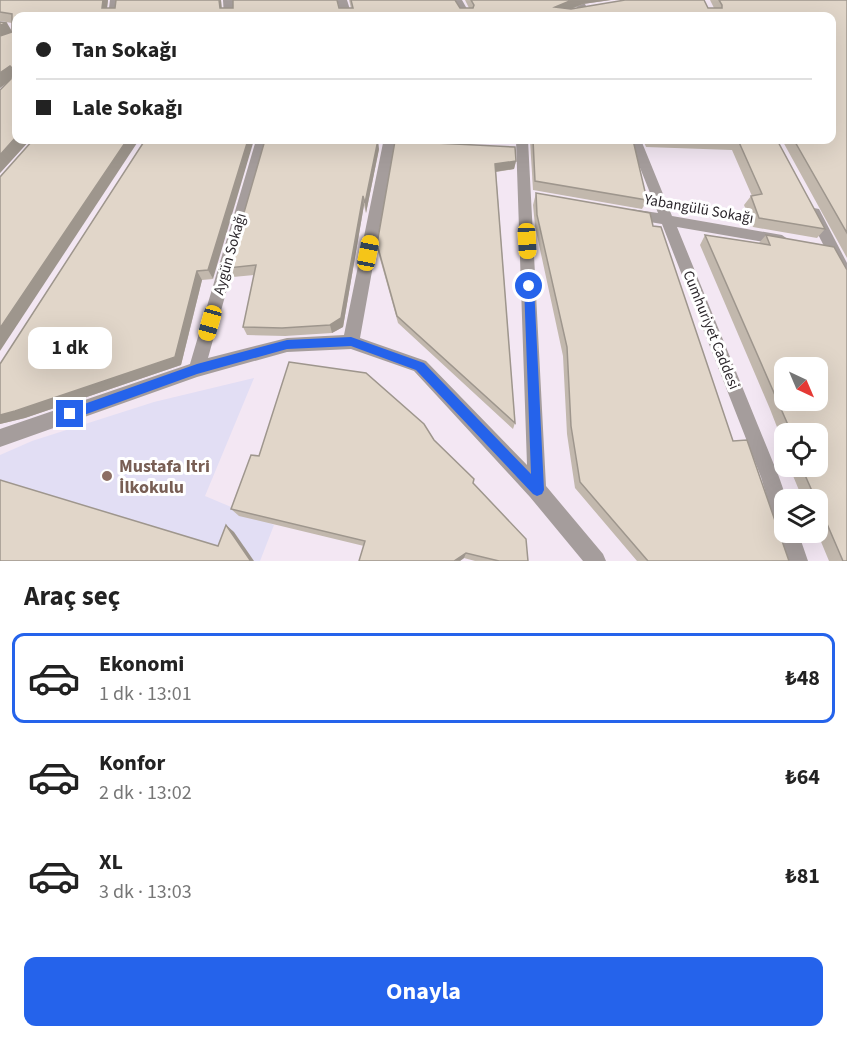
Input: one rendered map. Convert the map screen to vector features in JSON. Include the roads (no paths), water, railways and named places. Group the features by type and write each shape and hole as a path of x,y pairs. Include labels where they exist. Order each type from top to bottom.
{"street":[{"name":"Aygün Sokağı","path":"197,369 261,144"},
{"path":"351,342 390,144"},
{"name":"Cumhuriyet Caddesi","path":"637,144 774,490"},
{"path":"519,146 530,197 537,490"},
{"path":"807,199 827,248 847,277"},
{"name":"Yabangülü Sokağı","path":"612,211 797,243"},
{"path":"0,438 197,369 287,345 351,342 420,366 537,490 596,561"},
{"path":"792,543 798,561"}],"place":[{"name":"Mustafa Itri İlkokulu","path":"107,476"}]}
